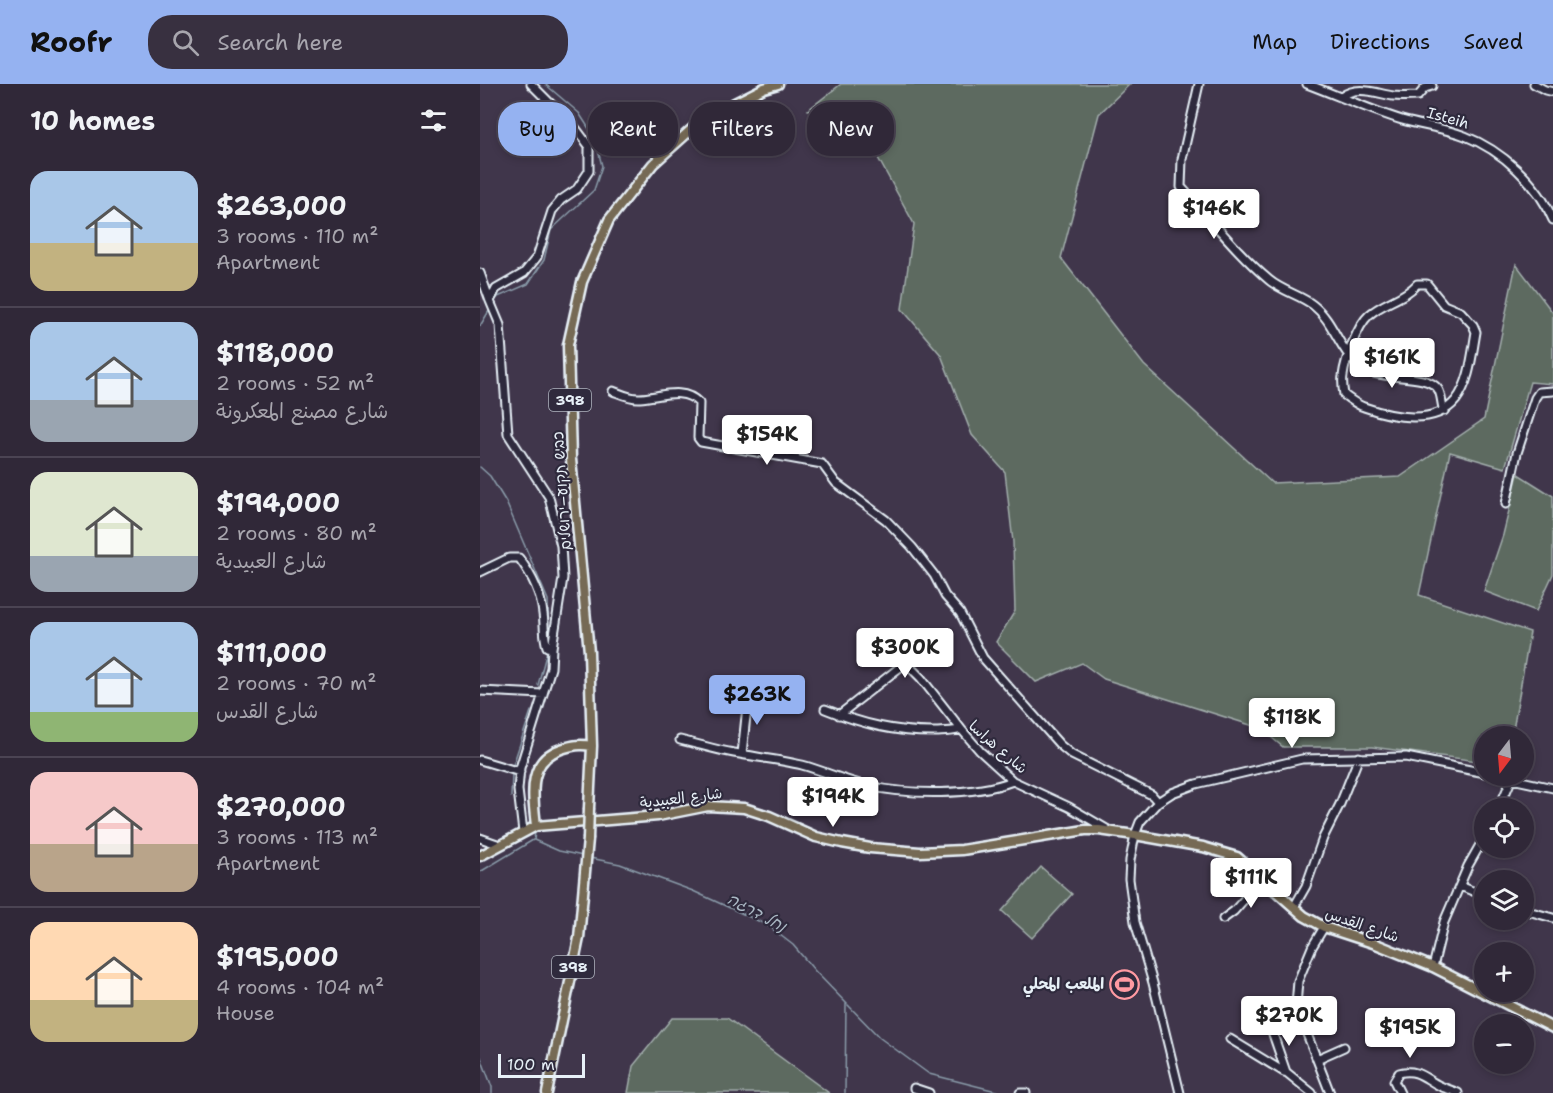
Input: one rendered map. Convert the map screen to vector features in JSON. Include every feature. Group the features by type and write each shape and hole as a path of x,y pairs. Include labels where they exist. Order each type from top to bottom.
{"main road":[{"name":"כביש תקוע–ירושלים","path":"547,1093 579,938 588,839 592,746 589,652 571,459 568,345 582,282 609,220 653,164 703,119 764,88 778,84"},
{"path":"536,826 532,790 536,771 541,763 553,752 577,744 592,746"},
{"name":"شارع العبيدية","path":"480,856 536,826 642,817 708,806 744,808 769,816 816,837 870,848 920,852 962,850 1085,830 1135,835"},
{"name":"شارع القدس","path":"1135,835 1203,847 1237,857 1294,907 1324,927 1376,944 1433,967 1553,1028"}],"street":[{"path":"490,301 496,289 524,273 537,257 552,211 561,200 577,189 589,171 589,146 577,130 531,84"},
{"path":"1199,84 1182,159 1181,187 1270,281 1314,306 1329,322 1348,357 1364,369 1376,374 1388,377 1408,377 1435,386 1439,390 1444,411"},
{"name":"Isteih","path":"1307,84 1402,120 1465,136 1484,146 1515,168 1537,192 1553,220"},
{"path":"1534,84 1553,92"},
{"path":"1341,97 1348,91 1362,90 1394,96 1418,96 1425,88 1432,86"},
{"path":"480,273 500,325 508,434 549,497 561,546 563,578 551,668 520,772 518,790 523,832"},
{"path":"1417,284 1427,284 1444,305 1461,312 1476,332 1466,380 1457,399 1444,411 1422,417 1399,416 1361,407 1344,395 1342,377 1348,357 1357,334 1369,315 1391,300 1410,293 1417,284"},
{"path":"613,391 638,398 665,394 689,396 699,403 698,438 701,442 822,464 836,483 886,520 912,547 934,575 945,596 960,613 983,658 1060,746 1072,755 1152,795 1158,802"},
{"path":"1506,504 1517,453 1535,398 1539,392 1553,391"},
{"path":"480,572 509,558 519,558 529,572 537,590 543,613 543,637 547,647 552,648"},
{"path":"890,649 921,678 961,729"},
{"path":"839,715 904,664"},
{"path":"480,691 543,694"},
{"path":"742,754 748,697"},
{"name":"شارع هراسا","path":"825,709 860,723 899,731 942,732 961,729 980,751 1013,782 1069,807 1110,831"},
{"path":"680,740 803,766 866,785 913,793 959,790 1013,782"},
{"path":"1294,907 1306,886 1323,838 1359,757"},
{"path":"1180,1093 1135,922 1129,879 1135,835 1140,822 1158,802 1188,787 1221,777 1302,759 1414,758 1474,770"},
{"path":"480,760 520,772"},
{"path":"1534,783 1553,788"},
{"path":"480,838 500,845"},
{"path":"1433,967 1444,922 1474,858"},
{"path":"1223,919 1234,911 1262,879"},
{"path":"1460,886 1474,892"},
{"path":"1534,913 1553,918"},
{"path":"1324,927 1312,947 1296,991 1296,1006 1330,1093"},
{"path":"1263,1005 1286,1072"},
{"path":"1230,1039 1286,1072 1312,1093"},
{"path":"1317,1059 1344,1047"},
{"path":"1400,1093 1394,1081 1399,1073 1408,1071 1425,1076 1458,1093"},
{"path":"914,1088 929,1093"},
{"path":"1020,1093 1026,1093"}],"green space":[{"path":"841,84 1130,84 1099,114 1061,258 1144,365 1272,483 1400,477 1484,419 1516,264 1553,313 1553,384 1530,382 1505,468 1450,452 1419,595 1530,632 1514,726 1474,726 1474,761 1372,747 1283,747 1260,728 1104,679 1082,663 1036,682 996,642 1015,611 1013,542 1005,472 972,435 941,355 902,309 914,224 877,156 894,156 894,102 818,102"},
{"path":"1518,474 1553,496 1553,574 1536,611 1484,591 1503,535"},
{"path":"1041,867 1072,894 1032,938 1002,911"},
{"path":"672,1018 727,1018 829,1093 628,1093 633,1066"}],"waterway":[{"name":"נחל דרגה","path":"495,301 498,297 528,284 544,260 551,230 594,190 602,166 595,138 579,113 545,84"},
{"name":"נחל דרגה","path":"480,326 489,311"},
{"name":"נחל דרגה","path":"480,467 490,476 506,502 548,600 549,640"},
{"name":"נחל דרגה","path":"538,685 547,651"},
{"name":"נחל דרגה","path":"513,765 531,711"},
{"name":"נחל דרגה","path":"511,797 512,774"},
{"name":"נחל דרגה","path":"535,832 534,840 559,851 583,856"},
{"path":"480,872 533,840"},
{"name":"נחל דרגה","path":"590,858 620,864 693,891 767,925 793,945 880,1038 929,1074 1004,1093"},
{"path":"845,1093 846,1004"},
{"path":"480,1055 492,1087 492,1093"}],"place":[{"name":"الملعب المحلي","path":"1125,984"}]}
